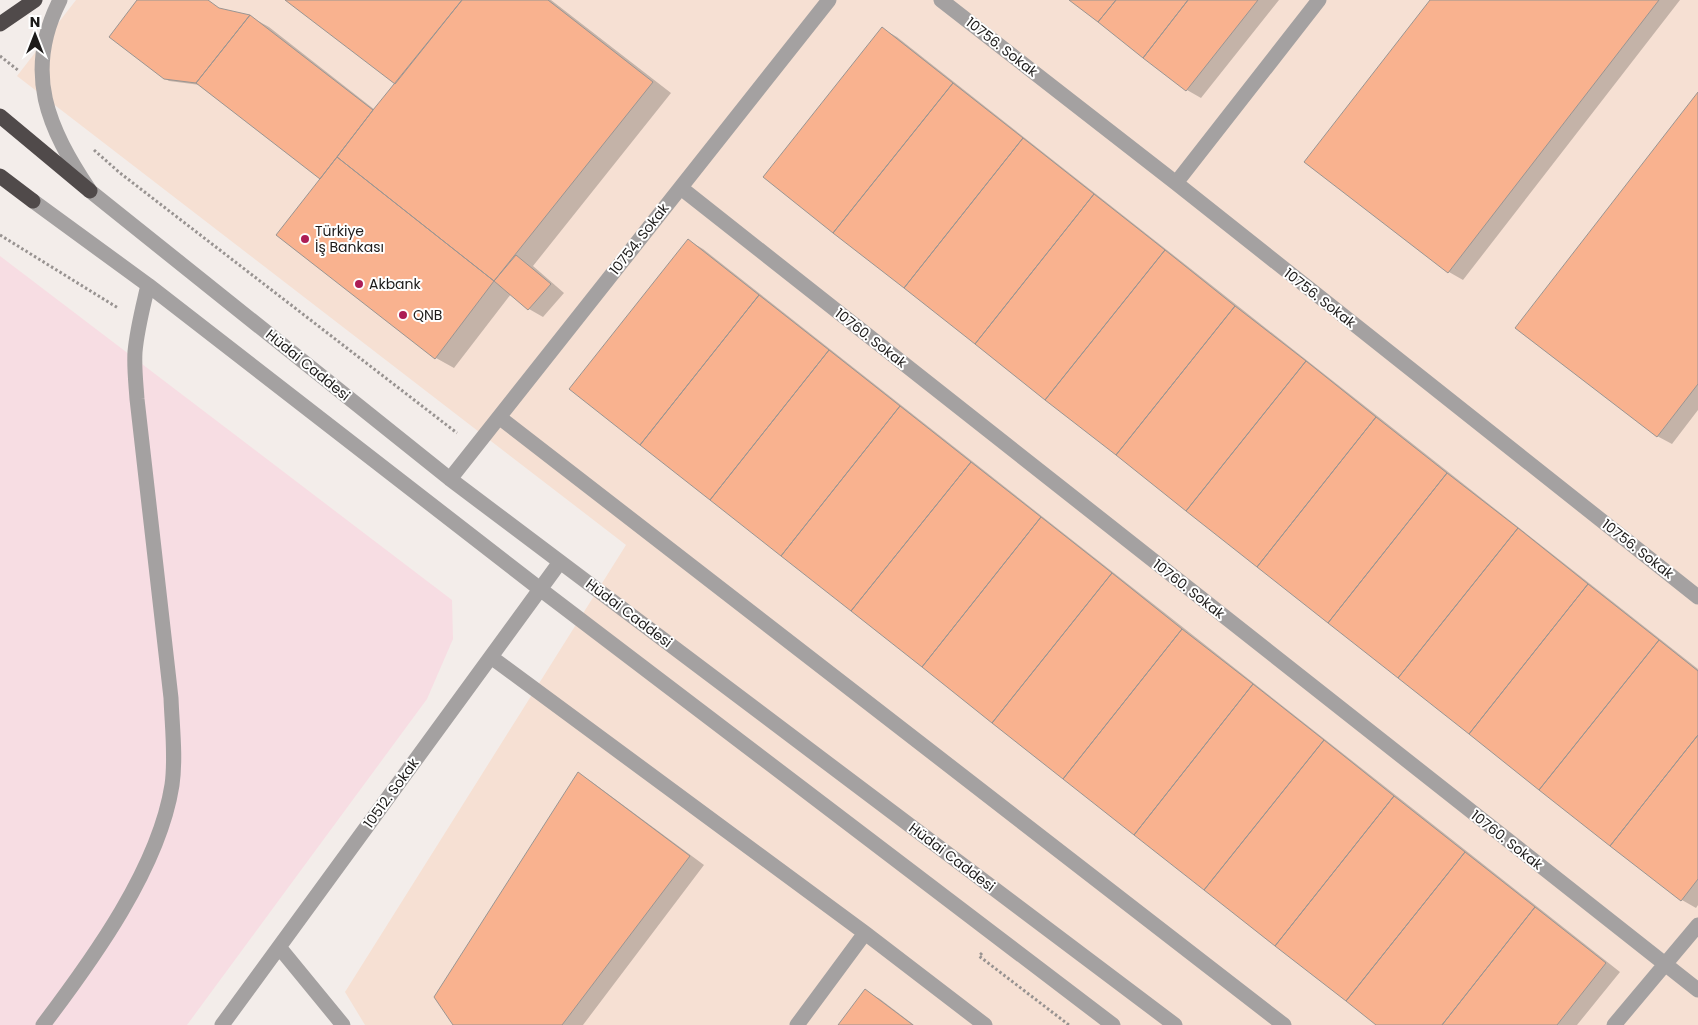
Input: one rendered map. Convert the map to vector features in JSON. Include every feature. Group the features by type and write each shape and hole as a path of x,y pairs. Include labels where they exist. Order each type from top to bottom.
{"highway":[{"path":"0,24 35,0"},
{"path":"0,116 90,191"},
{"path":"0,176 33,201"},
{"path":"0,189 33,201"}],"street":[{"path":"60,0 49,27 43,57 42,82 45,103 52,124 62,144 90,191"},
{"name":"10754. Sokak","path":"450,479 829,0"},
{"name":"10756. Sokak","path":"941,0 1698,597"},
{"path":"1176,184 1319,0"},
{"name":"10760. Sokak","path":"680,188 1698,990"},
{"name":"Hüdai Caddesi","path":"90,191 450,479 1175,1025"},
{"path":"33,201 148,285 540,589 1113,1025"},
{"path":"43,1025 101,944 128,901 162,826 172,785 173,739 171,698 137,400 136,351 148,285"},
{"path":"499,417 1284,1025"},
{"name":"10512. Sokak","path":"222,1025 560,562"},
{"path":"491,657 865,933 985,1025"},
{"path":"1614,1025 1698,925"},
{"path":"797,1025 865,933"},
{"path":"279,947 344,1025"}],"path":[{"path":"92,148 120,173 475,447"},
{"path":"0,234 140,322"}],"shaded area":[{"path":"76,0 1698,0 1698,1025 365,1025 345,992 626,545 17,76"},
{"path":"0,256 452,600 453,639 427,699 187,1025 0,1025"}],"building":[{"path":"137,0 208,0 219,8 250,15 196,83 164,79 109,37"},
{"path":"285,0 462,0 395,84"},
{"path":"462,0 548,0 653,82 494,281 337,157"},
{"path":"1069,0 1116,0 1098,22"},
{"path":"1116,0 1188,0 1143,58 1098,22"},
{"path":"1188,0 1258,0 1186,91 1143,58"},
{"path":"1430,0 1659,0 1448,273 1304,162"},
{"path":"250,15 373,110 320,179 196,83"},
{"path":"882,27 953,83 833,233 763,177"},
{"path":"953,83 1023,138 904,288 833,233"},
{"path":"1698,92 1698,384 1657,437 1515,328"},
{"path":"1023,138 1094,194 975,344 904,288"},
{"path":"337,157 494,281 435,359 276,235"},
{"path":"1094,194 1165,250 1045,400 975,344"},
{"path":"688,239 759,295 640,445 569,389"},
{"path":"1165,250 1235,306 1116,455 1045,400"},
{"path":"516,255 551,284 528,310 494,281"},
{"path":"759,295 829,350 710,500 640,445"},
{"path":"1235,306 1306,361 1186,511 1116,455"},
{"path":"829,350 900,406 781,556 710,500"},
{"path":"1306,361 1376,417 1257,567 1186,511"},
{"path":"900,406 971,462 851,611 781,556"},
{"path":"1376,417 1447,473 1328,623 1257,567"},
{"path":"971,462 1041,517 922,667 851,611"},
{"path":"1447,473 1518,528 1398,678 1328,623"},
{"path":"1041,517 1112,573 992,723 922,667"},
{"path":"1518,528 1588,584 1469,734 1398,678"},
{"path":"1112,573 1182,629 1063,779 992,723"},
{"path":"1588,584 1659,640 1539,790 1469,734"},
{"path":"1182,629 1253,684 1134,835 1063,779"},
{"path":"1659,640 1698,671 1698,735 1610,846 1539,790"},
{"path":"1253,684 1324,740 1204,890 1134,835"},
{"path":"1698,735 1698,879 1681,901 1610,846"},
{"path":"1324,740 1394,796 1275,946 1204,890"},
{"path":"578,772 690,856 562,1025 453,1025 434,997"},
{"path":"1394,796 1465,852 1346,1001 1275,946"},
{"path":"1465,852 1535,907 1442,1025 1376,1025 1346,1001"},
{"path":"1535,907 1606,963 1557,1025 1442,1025"},
{"path":"865,989 913,1025 838,1025"}],"place":[{"name":"Türkiye İş Bankası","path":"305,239"},
{"name":"Akbank","path":"359,284"},
{"name":"QNB","path":"403,315"}]}
